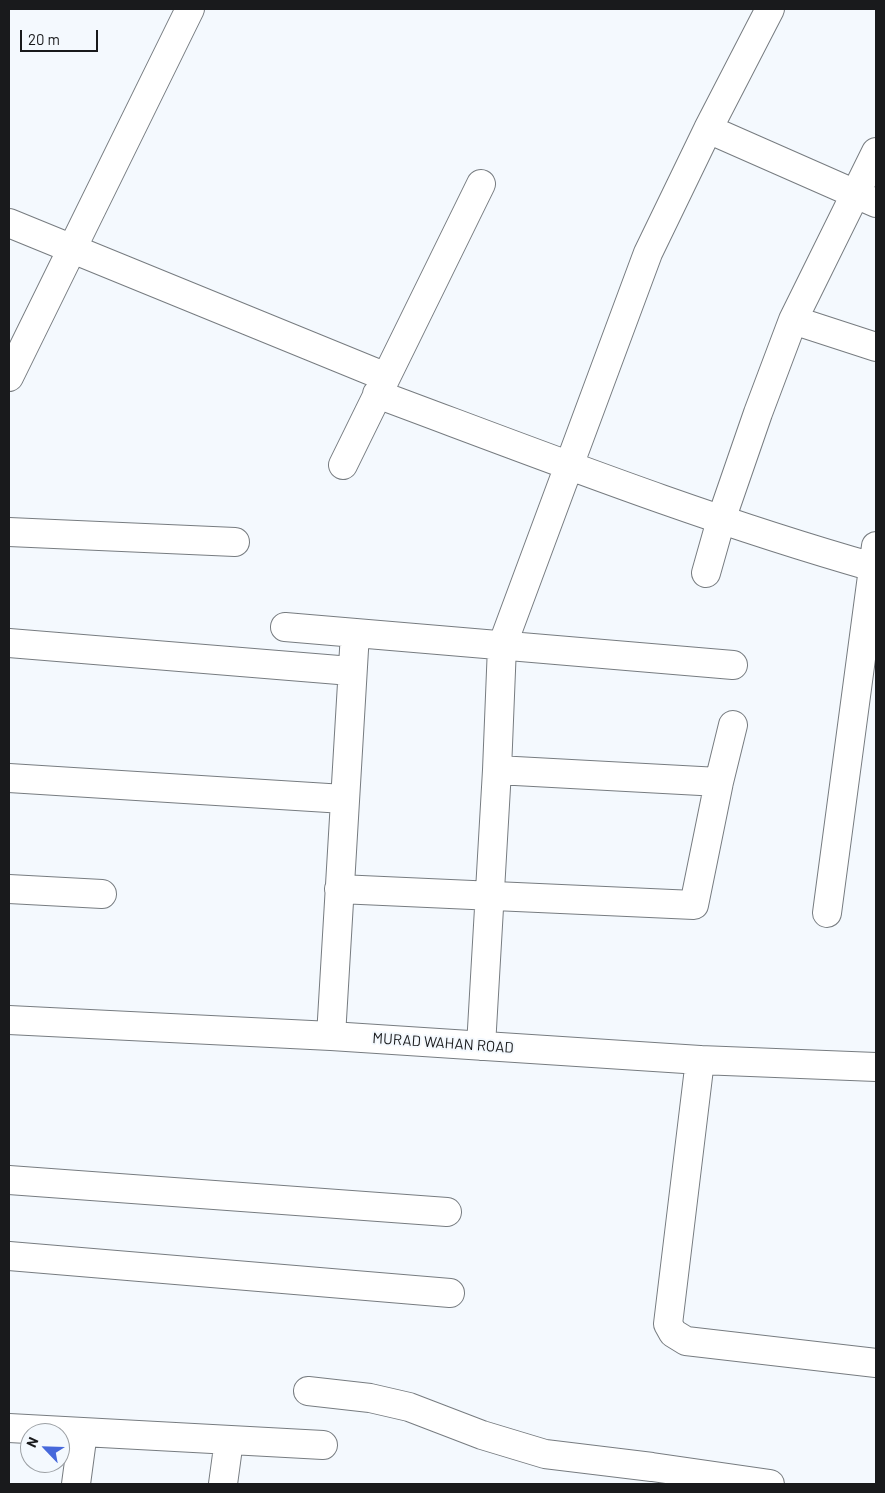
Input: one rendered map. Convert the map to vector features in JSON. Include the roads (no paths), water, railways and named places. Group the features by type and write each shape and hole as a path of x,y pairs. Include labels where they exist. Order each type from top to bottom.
{"street":[{"path":"9,377 190,9"},
{"path":"481,1046 497,770 502,646 648,253 708,129 770,9"},
{"path":"708,129 866,198"},
{"path":"706,573 721,520 793,320 866,198 876,152"},
{"path":"344,465 381,385 481,184"},
{"path":"9,223 71,248 569,466 796,545 874,556 827,913"},
{"path":"793,320 876,347"},
{"path":"9,532 235,542"},
{"path":"286,627 733,665"},
{"path":"331,1036 354,634"},
{"path":"9,644 351,671"},
{"path":"339,890 694,905 719,782 733,725"},
{"path":"497,770 719,782"},
{"path":"9,778 344,799"},
{"path":"9,889 102,894"},
{"name":"MURAD WAHAN ROAD","path":"9,1020 331,1036 700,1060 876,1067"},
{"path":"700,1060 668,1324 674,1333 686,1341 876,1363"},
{"path":"9,1180 447,1212"},
{"path":"9,1256 450,1293"},
{"path":"308,1391 370,1398 408,1407 482,1435 545,1454 770,1484"},
{"path":"9,1428 323,1445"},
{"path":"76,1484 83,1432"},
{"path":"223,1484 230,1440"}]}
